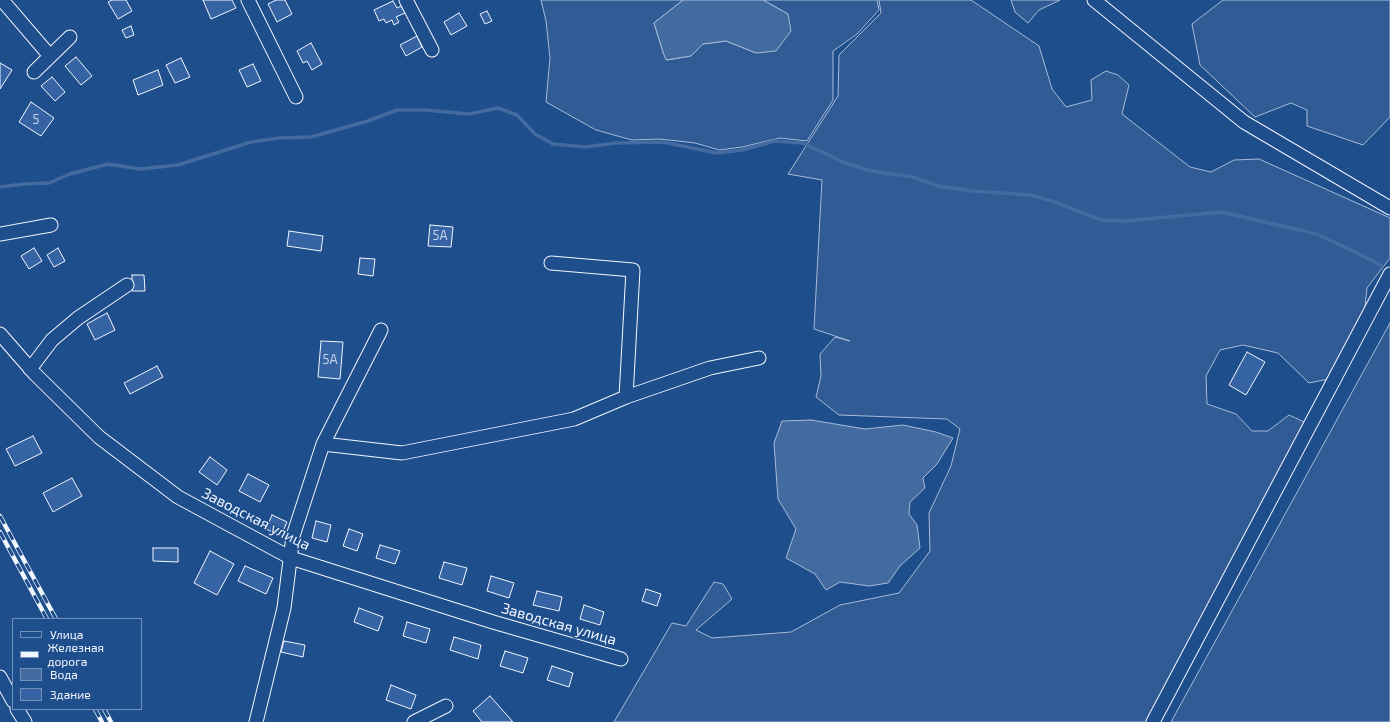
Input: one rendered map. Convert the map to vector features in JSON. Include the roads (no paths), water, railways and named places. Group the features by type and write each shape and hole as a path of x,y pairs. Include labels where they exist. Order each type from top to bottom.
{"street":[{"path":"2,0 50,56"},
{"path":"248,0 296,98"},
{"path":"406,0 432,50"},
{"path":"1094,0 1244,122 1390,208"},
{"path":"34,72 70,36"},
{"path":"0,234 51,225"},
{"path":"551,263 633,270 626,397"},
{"path":"1153,722 1390,274"},
{"path":"30,369 52,340 78,318 127,285"},
{"path":"256,722 284,608 293,536 323,444 381,330"},
{"name":"Заводская улица","path":"0,334 30,369 99,437 178,497 291,558 486,619 621,659"},
{"path":"323,444 402,453 574,419 626,397 710,368 759,358"},
{"path":"0,677 12,699"},
{"path":"414,722 446,706"},
{"path":"19,710 25,722"}],"water":[{"path":"683,0 763,0 788,14 791,31 776,51 756,53 726,41 703,44 691,56 666,60 654,23"},
{"path":"811,420 865,429 903,425 936,432 953,438 937,464 923,478 925,488 910,502 909,514 917,525 920,548 900,566 888,583 869,586 840,582 826,590 815,574 786,558 796,529 778,499 774,443 782,421"}],"waterway":[{"path":"0,187 49,183 70,174 108,164 140,169 178,165 251,142 279,138 311,137 368,121 397,110 426,110 469,114 498,108 517,115 535,134 553,144 585,147 616,143 663,142 717,153 742,150 775,141 803,143 843,162 871,171 913,177 938,186 973,191 1031,195 1055,202 1101,220 1125,221 1221,212 1317,234 1382,266"}],"railway":[{"path":"0,516 55,618"},
{"path":"0,532 46,618"},
{"path":"96,710 102,722"},
{"path":"105,710 111,722"}]}
